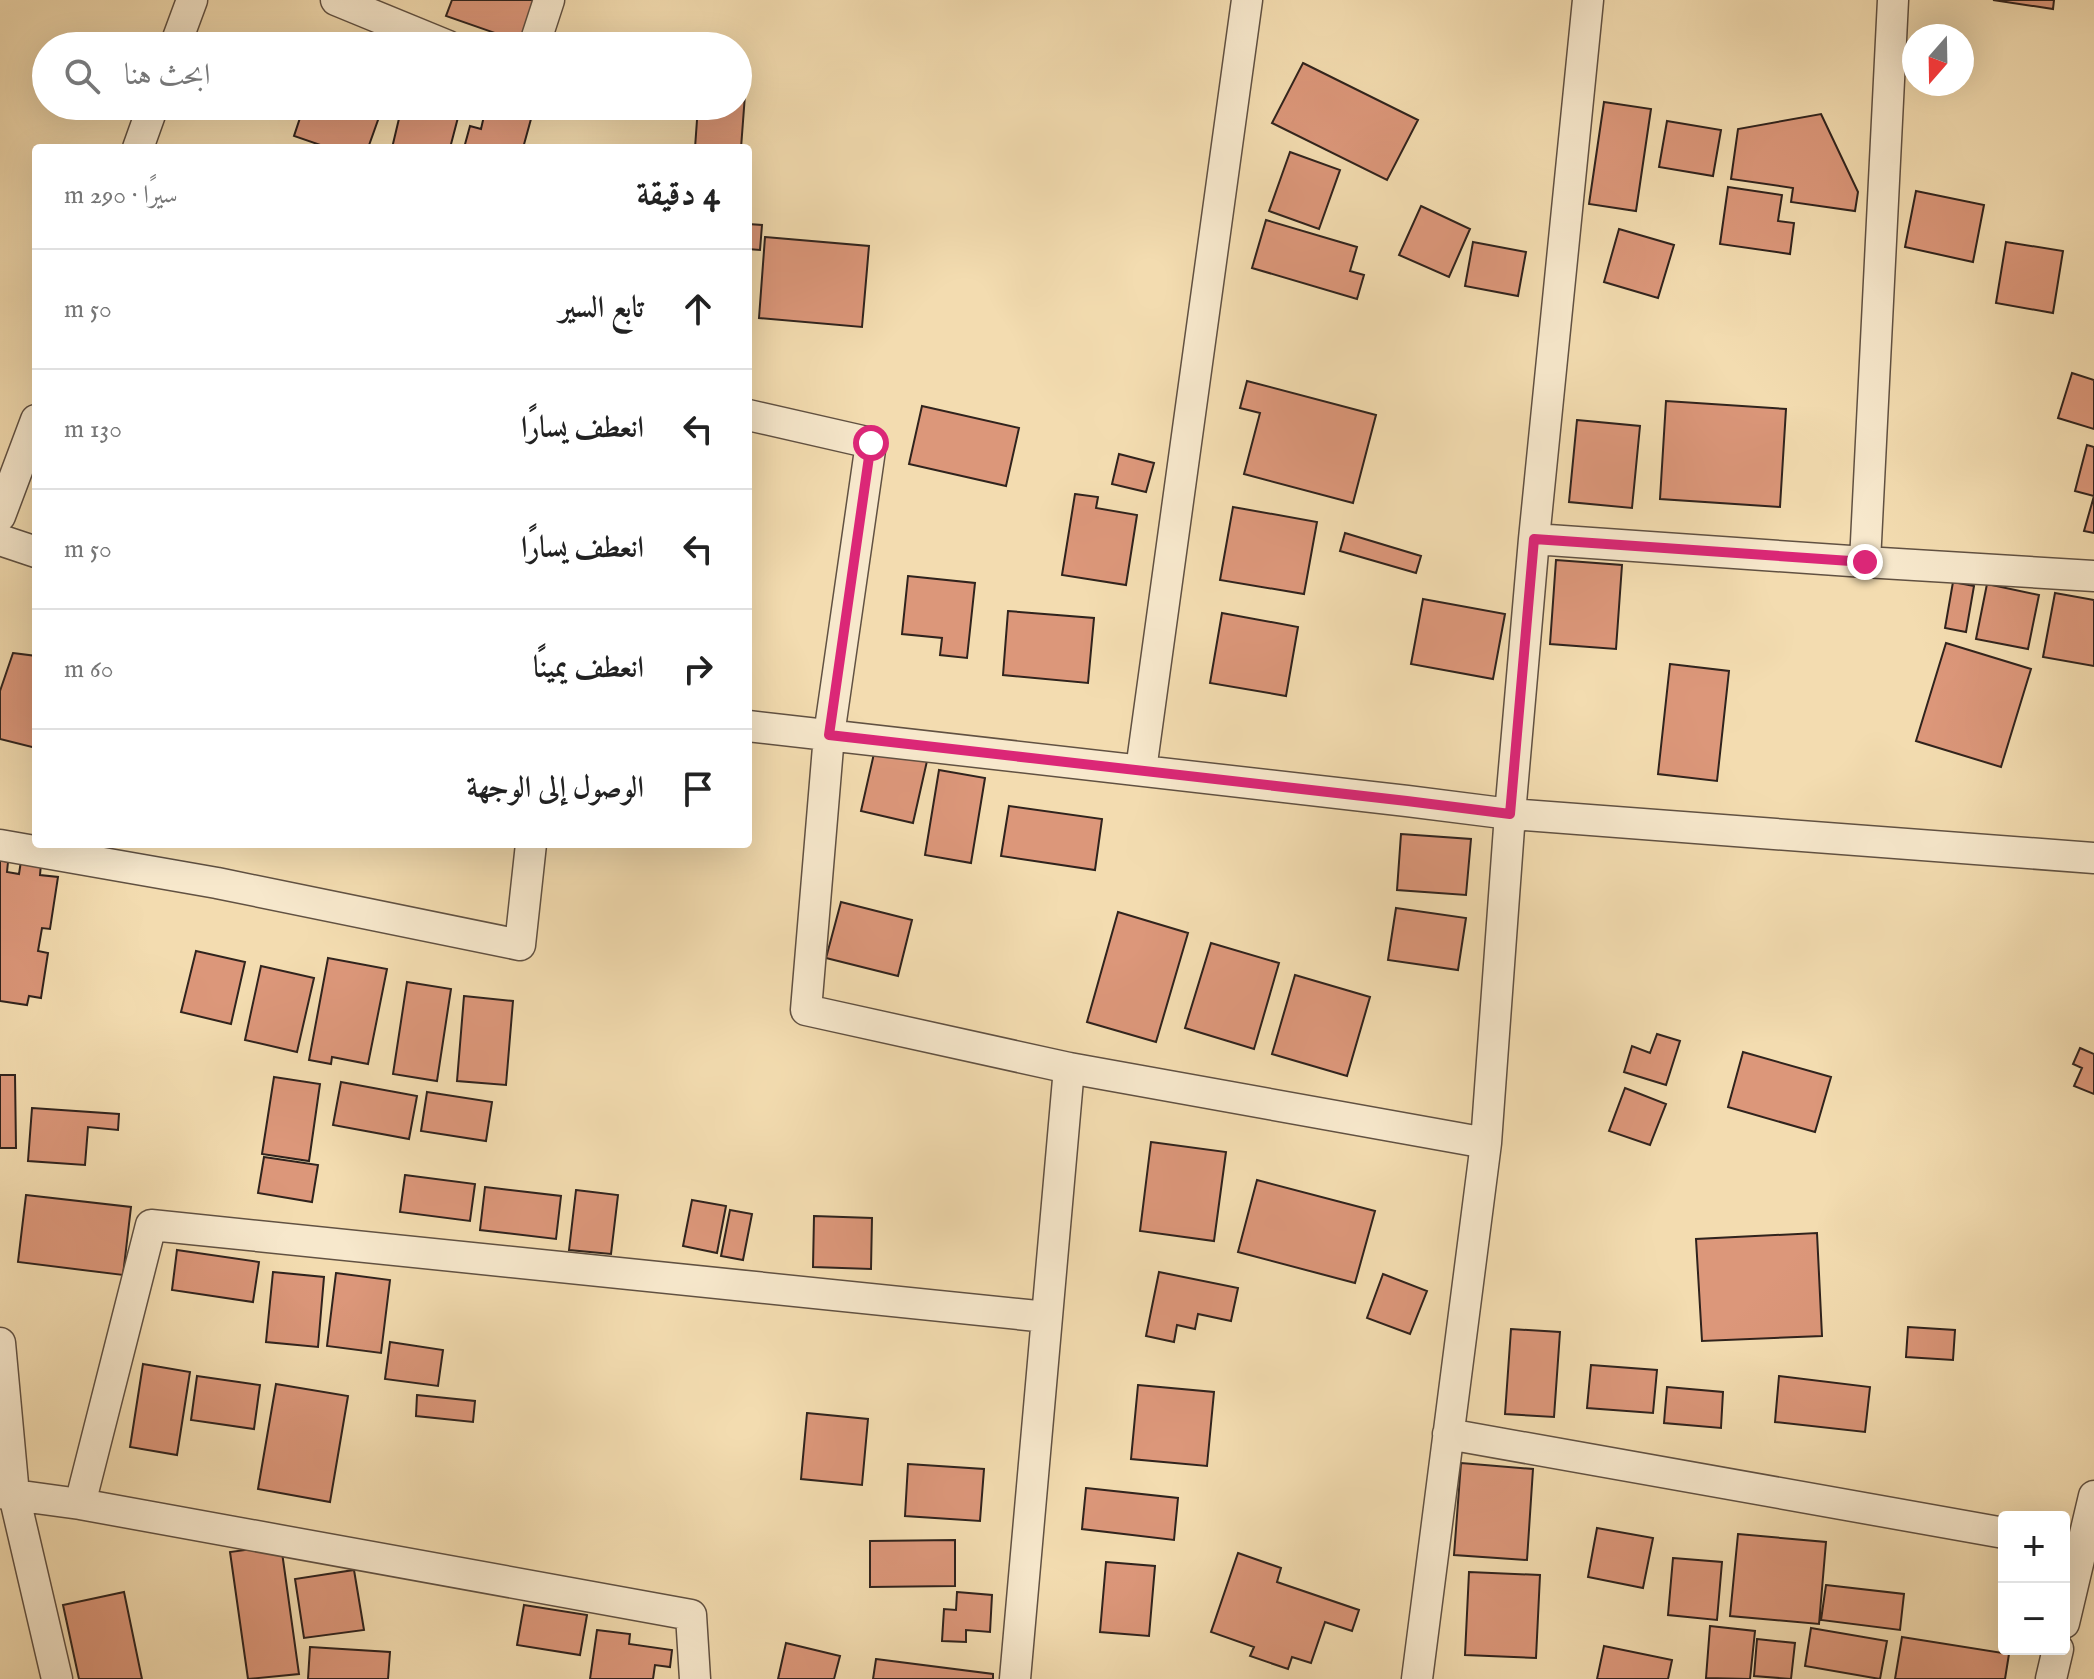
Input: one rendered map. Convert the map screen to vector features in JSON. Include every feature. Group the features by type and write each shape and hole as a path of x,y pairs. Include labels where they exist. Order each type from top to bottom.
{"street":[{"path":"180,32 192,0"},
{"path":"336,0 414,32"},
{"path":"539,32 549,0"},
{"path":"1141,770 1247,0"},
{"path":"1417,1679 1486,1143 1534,539 1588,0"},
{"path":"1865,562 1893,0"},
{"path":"139,144 148,120"},
{"path":"752,416 871,443 829,735 806,1010 1069,1068 1486,1143"},
{"path":"0,516 32,431"},
{"path":"1534,539 2094,576"},
{"path":"0,540 32,551"},
{"path":"752,726 1510,814 2094,858"},
{"path":"0,845 217,883 520,945 531,848"},
{"path":"1015,1679 1069,1068"},
{"path":"80,1504 151,1225 1047,1317"},
{"path":"0,1343 7,1494 57,1679"},
{"path":"1448,1434 1998,1532"},
{"path":"7,1494 80,1504 691,1615 695,1679"},
{"path":"2069,1583 2073,1547 2094,1496"},
{"path":"2051,1679 2057,1655"}],"building":[{"path":"452,0 535,0 524,32 492,32 446,16"},
{"path":"1993,0 2054,0 2053,9"},
{"path":"1303,63 1418,120 1387,180 1272,123"},
{"path":"1604,102 1651,109 1636,211 1589,204"},
{"path":"1821,114 1858,192 1855,211 1791,202 1793,188 1731,179 1738,129"},
{"path":"299,120 378,120 369,144 317,144 294,136"},
{"path":"399,120 457,120 451,144 393,144"},
{"path":"483,120 531,120 524,144 465,144 470,126 481,129"},
{"path":"697,120 743,120 741,144 695,144"},
{"path":"1667,121 1721,130 1713,176 1659,167"},
{"path":"1290,152 1340,170 1319,229 1269,211"},
{"path":"1728,187 1782,195 1778,221 1794,223 1790,254 1720,244"},
{"path":"1916,191 1984,205 1973,262 1905,247"},
{"path":"1421,206 1470,229 1449,277 1399,255"},
{"path":"1266,220 1357,247 1350,271 1364,275 1357,299 1252,268"},
{"path":"752,224 762,225 760,250 752,249"},
{"path":"1619,229 1674,245 1658,298 1604,282"},
{"path":"765,237 869,246 862,327 759,318"},
{"path":"1473,242 1526,252 1518,296 1465,286"},
{"path":"2006,242 2063,251 2053,313 1996,303"},
{"path":"2072,373 2094,380 2094,429 2058,418"},
{"path":"1247,381 1376,415 1353,503 1244,474 1260,413 1240,408"},
{"path":"1666,401 1786,409 1780,507 1660,499"},
{"path":"922,406 1019,428 1006,486 909,464"},
{"path":"1577,420 1640,426 1632,508 1569,502"},
{"path":"2087,445 2094,447 2094,496 2075,491"},
{"path":"1119,454 1154,463 1146,492 1112,484"},
{"path":"1075,494 1098,497 1096,508 1137,515 1126,585 1062,575"},
{"path":"2094,496 2094,533 2084,531"},
{"path":"1233,507 1317,522 1304,594 1220,580"},
{"path":"1345,533 1421,556 1416,573 1340,551"},
{"path":"1556,560 1622,565 1616,649 1550,644"},
{"path":"908,576 975,583 967,658 940,655 942,638 902,634"},
{"path":"1953,582 1974,586 1966,632 1945,628"},
{"path":"1987,584 2039,595 2028,649 1976,639"},
{"path":"2055,593 2094,600 2094,666 2043,657"},
{"path":"1423,599 1505,614 1493,679 1411,664"},
{"path":"1008,611 1094,618 1088,683 1003,675"},
{"path":"1222,613 1298,627 1286,696 1210,683"},
{"path":"1946,643 2031,669 2001,767 1916,741"},
{"path":"13,653 32,655 32,747 0,739 0,691"},
{"path":"1670,664 1729,671 1717,781 1658,774"},
{"path":"875,749 927,761 913,823 861,811"},
{"path":"939,770 985,778 971,863 925,855"},
{"path":"1009,806 1102,819 1095,870 1001,856"},
{"path":"1401,834 1471,839 1466,895 1397,890"},
{"path":"0,860 8,862 7,872 19,874 21,861 41,864 40,875 58,877 50,929 42,928 38,951 48,953 41,998 29,996 27,1005 0,1001"},
{"path":"841,902 912,920 898,976 826,958"},
{"path":"1396,908 1466,918 1458,970 1388,960"},
{"path":"1118,912 1188,933 1156,1042 1087,1022"},
{"path":"1211,943 1279,963 1254,1049 1185,1028"},
{"path":"196,951 245,962 231,1024 181,1012"},
{"path":"328,958 387,969 368,1064 332,1057 331,1064 309,1060"},
{"path":"261,966 314,978 297,1052 245,1040"},
{"path":"1295,975 1370,997 1347,1076 1272,1054"},
{"path":"407,982 451,989 437,1081 393,1074"},
{"path":"464,996 513,1001 506,1085 457,1081"},
{"path":"1657,1034 1680,1041 1666,1085 1624,1072 1632,1046 1650,1053"},
{"path":"2080,1048 2094,1054 2094,1094 2074,1086 2082,1068 2073,1064"},
{"path":"1743,1052 1831,1077 1815,1132 1728,1107"},
{"path":"0,1075 15,1075 16,1148 0,1148"},
{"path":"274,1077 320,1084 309,1161 262,1154"},
{"path":"341,1082 417,1096 409,1139 333,1125"},
{"path":"1625,1088 1666,1104 1650,1145 1609,1131"},
{"path":"427,1092 492,1102 486,1141 421,1131"},
{"path":"32,1108 119,1114 118,1130 88,1127 85,1165 28,1161"},
{"path":"1151,1142 1226,1152 1214,1241 1140,1231"},
{"path":"264,1157 318,1165 312,1202 258,1193"},
{"path":"405,1175 475,1184 470,1221 400,1212"},
{"path":"1257,1180 1375,1211 1355,1283 1238,1252"},
{"path":"485,1187 561,1196 556,1239 480,1230"},
{"path":"576,1190 618,1195 611,1254 569,1250"},
{"path":"26,1195 131,1207 123,1275 18,1262"},
{"path":"692,1200 726,1206 717,1253 683,1246"},
{"path":"730,1210 752,1214 743,1260 721,1256"},
{"path":"814,1216 872,1218 871,1269 813,1267"},
{"path":"1817,1233 1822,1336 1702,1341 1696,1239"},
{"path":"177,1250 259,1262 253,1302 172,1290"},
{"path":"273,1272 324,1277 318,1347 266,1342"},
{"path":"1159,1272 1238,1288 1231,1321 1198,1314 1195,1329 1177,1325 1174,1342 1146,1336"},
{"path":"336,1273 390,1280 381,1353 327,1346"},
{"path":"1383,1274 1427,1291 1410,1334 1367,1318"},
{"path":"1908,1327 1955,1330 1953,1360 1906,1357"},
{"path":"1511,1329 1560,1332 1554,1417 1505,1414"},
{"path":"390,1342 443,1350 438,1386 385,1379"},
{"path":"143,1364 190,1372 177,1455 130,1447"},
{"path":"1591,1365 1657,1370 1653,1413 1587,1408"},
{"path":"197,1376 260,1385 254,1429 191,1420"},
{"path":"1779,1376 1870,1387 1865,1432 1775,1422"},
{"path":"276,1384 348,1396 330,1502 258,1489"},
{"path":"1138,1385 1214,1392 1207,1466 1131,1459"},
{"path":"1667,1387 1723,1392 1721,1428 1664,1423"},
{"path":"417,1395 475,1401 473,1422 416,1416"},
{"path":"807,1413 868,1419 862,1485 801,1479"},
{"path":"1461,1463 1533,1469 1527,1560 1454,1555"},
{"path":"908,1464 984,1469 980,1521 905,1516"},
{"path":"1086,1488 1178,1498 1174,1540 1082,1529"},
{"path":"1597,1528 1653,1538 1643,1588 1588,1577"},
{"path":"1738,1534 1826,1542 1819,1624 1730,1616"},
{"path":"955,1540 955,1586 870,1587 870,1541"},
{"path":"281,1545 299,1674 248,1679 230,1552"},
{"path":"1238,1553 1281,1568 1277,1582 1359,1610 1352,1631 1325,1622 1311,1663 1292,1657 1288,1669 1250,1656 1254,1647 1211,1632"},
{"path":"1673,1558 1722,1562 1717,1620 1668,1615"},
{"path":"1106,1562 1155,1566 1149,1636 1100,1632"},
{"path":"354,1570 364,1630 304,1638 295,1579"},
{"path":"1469,1572 1540,1575 1536,1658 1465,1655"},
{"path":"1826,1585 1904,1594 1900,1630 1821,1620"},
{"path":"124,1592 142,1679 79,1679 63,1605"},
{"path":"957,1592 992,1595 990,1632 966,1630 966,1642 942,1641 944,1609 956,1610"},
{"path":"524,1605 587,1615 580,1655 517,1645"},
{"path":"1710,1626 1755,1631 1750,1679 1706,1678"},
{"path":"1811,1628 1887,1641 1880,1679 1805,1666"},
{"path":"597,1630 630,1634 629,1644 672,1650 670,1667 655,1665 653,1679 590,1679"},
{"path":"1902,1637 2009,1655 2005,1679 1895,1679"},
{"path":"1757,1639 1795,1643 1791,1679 1754,1676"},
{"path":"786,1643 840,1656 834,1679 778,1679"},
{"path":"1604,1646 1672,1660 1668,1679 1597,1679"},
{"path":"310,1647 390,1652 388,1679 308,1679"},
{"path":"876,1659 993,1674 993,1679 873,1679"}],"route":[{"path":"871,443 829,735 1510,814 1534,539 1865,562"}]}
